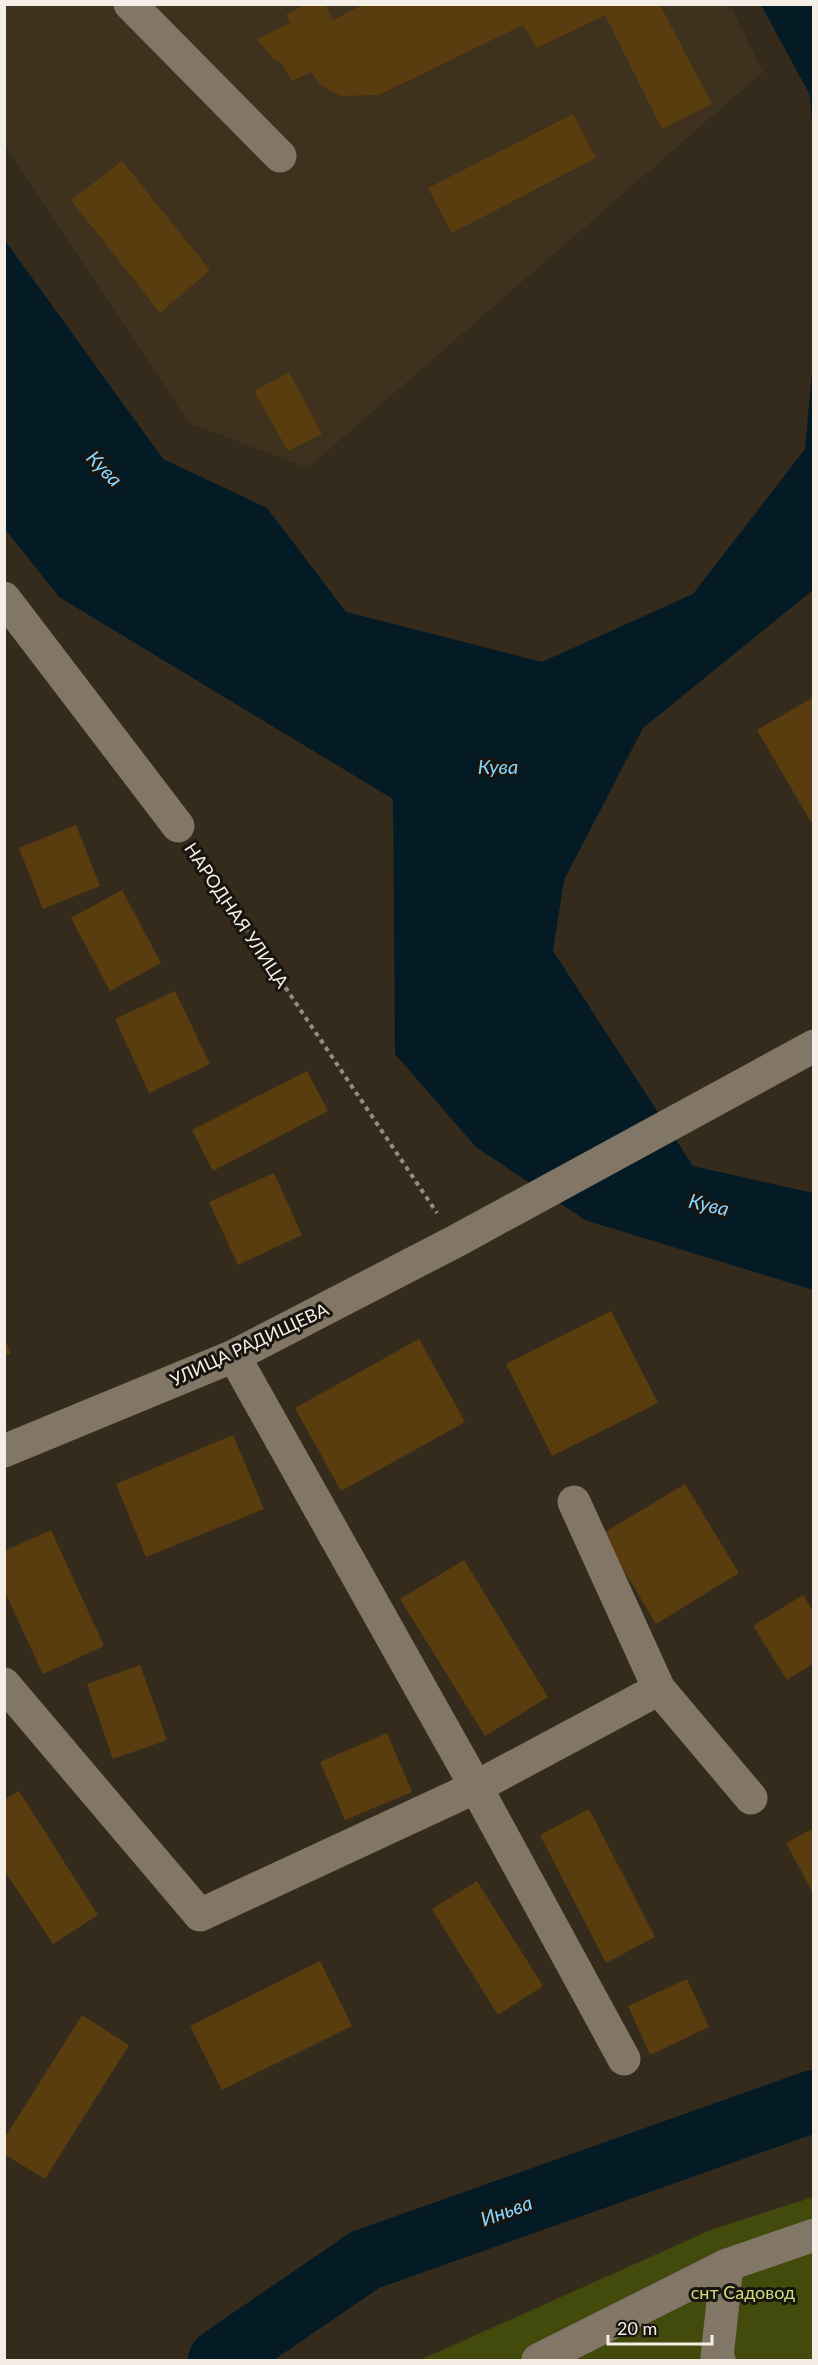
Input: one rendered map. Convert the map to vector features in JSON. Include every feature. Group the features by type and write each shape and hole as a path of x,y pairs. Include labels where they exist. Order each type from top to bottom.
{"street":[{"path":"130,4 280,156"},
{"name":"НАРОДНАЯ УЛИЦА","path":"4,598 178,826"},
{"name":"УЛИЦА РАДИЩЕВА","path":"4,1451 234,1356 456,1241 813,1046"},
{"path":"234,1356 476,1787 624,2059"},
{"path":"574,1502 659,1689 751,1798"},
{"path":"4,1684 200,1915 476,1787 659,1689"},
{"path":"538,2361 727,2265 813,2235"},
{"path":"719,2361 717,2357 727,2265"}],"path":[{"name":"НАРОДНАЯ УЛИЦА","path":"178,826 456,1241"}],"shaded area":[{"path":"4,5 730,5 763,72 308,468 189,423 5,145"}],"green space":[{"name":"снт Садовод","path":"813,2197 813,2360 420,2360 713,2229"}],"water":[{"path":"761,5 813,5 813,137 810,95"},
{"name":"Кува","path":"4,239 163,459 267,508 346,612 542,662 693,594 805,449 813,362 813,590 643,728 564,880 553,951 693,1166 813,1193 813,1290 585,1220 476,1147 395,1054 393,799 59,597 5,529"}],"building":[{"path":"305,4 325,4 333,20 362,5 660,5 712,104 662,129 605,15 537,48 523,25 379,95 340,96 322,86 311,72 292,81 282,64 273,59 257,39 290,23 286,15"},
{"path":"573,114 596,158 452,233 428,188"},
{"path":"122,161 210,270 160,313 71,200"},
{"path":"289,372 322,434 288,451 254,391"},
{"path":"814,697 814,827 757,730"},
{"path":"76,825 100,886 43,909 19,848"},
{"path":"122,890 161,963 110,991 71,918"},
{"path":"175,991 210,1064 149,1093 115,1019"},
{"path":"307,1071 328,1111 213,1171 192,1130"},
{"path":"274,1173 302,1235 238,1265 209,1202"},
{"path":"611,1311 658,1403 552,1456 506,1364"},
{"path":"4,1339 11,1353 4,1356"},
{"path":"419,1339 465,1422 341,1491 295,1408"},
{"path":"233,1435 264,1509 146,1557 116,1484"},
{"path":"685,1484 739,1573 656,1624 602,1534"},
{"path":"51,1530 104,1646 43,1674 4,1590 4,1551"},
{"path":"464,1560 548,1697 485,1736 400,1599"},
{"path":"803,1595 814,1612 814,1663 787,1680 753,1626"},
{"path":"140,1665 167,1740 113,1759 87,1684"},
{"path":"387,1733 412,1792 345,1820 320,1762"},
{"path":"19,1791 98,1915 53,1944 4,1870 4,1800"},
{"path":"589,1809 655,1937 606,1963 540,1835"},
{"path":"814,1828 814,1895 786,1843"},
{"path":"477,1881 543,1986 498,2015 432,1909"},
{"path":"320,1961 352,2026 222,2090 190,2026"},
{"path":"687,1979 709,2027 650,2055 628,2006"},
{"path":"82,2015 129,2045 45,2179 4,2154 4,2139"}],"waterway":[{"name":"Иньва","path":"219,2360 365,2260 814,2101"}]}
